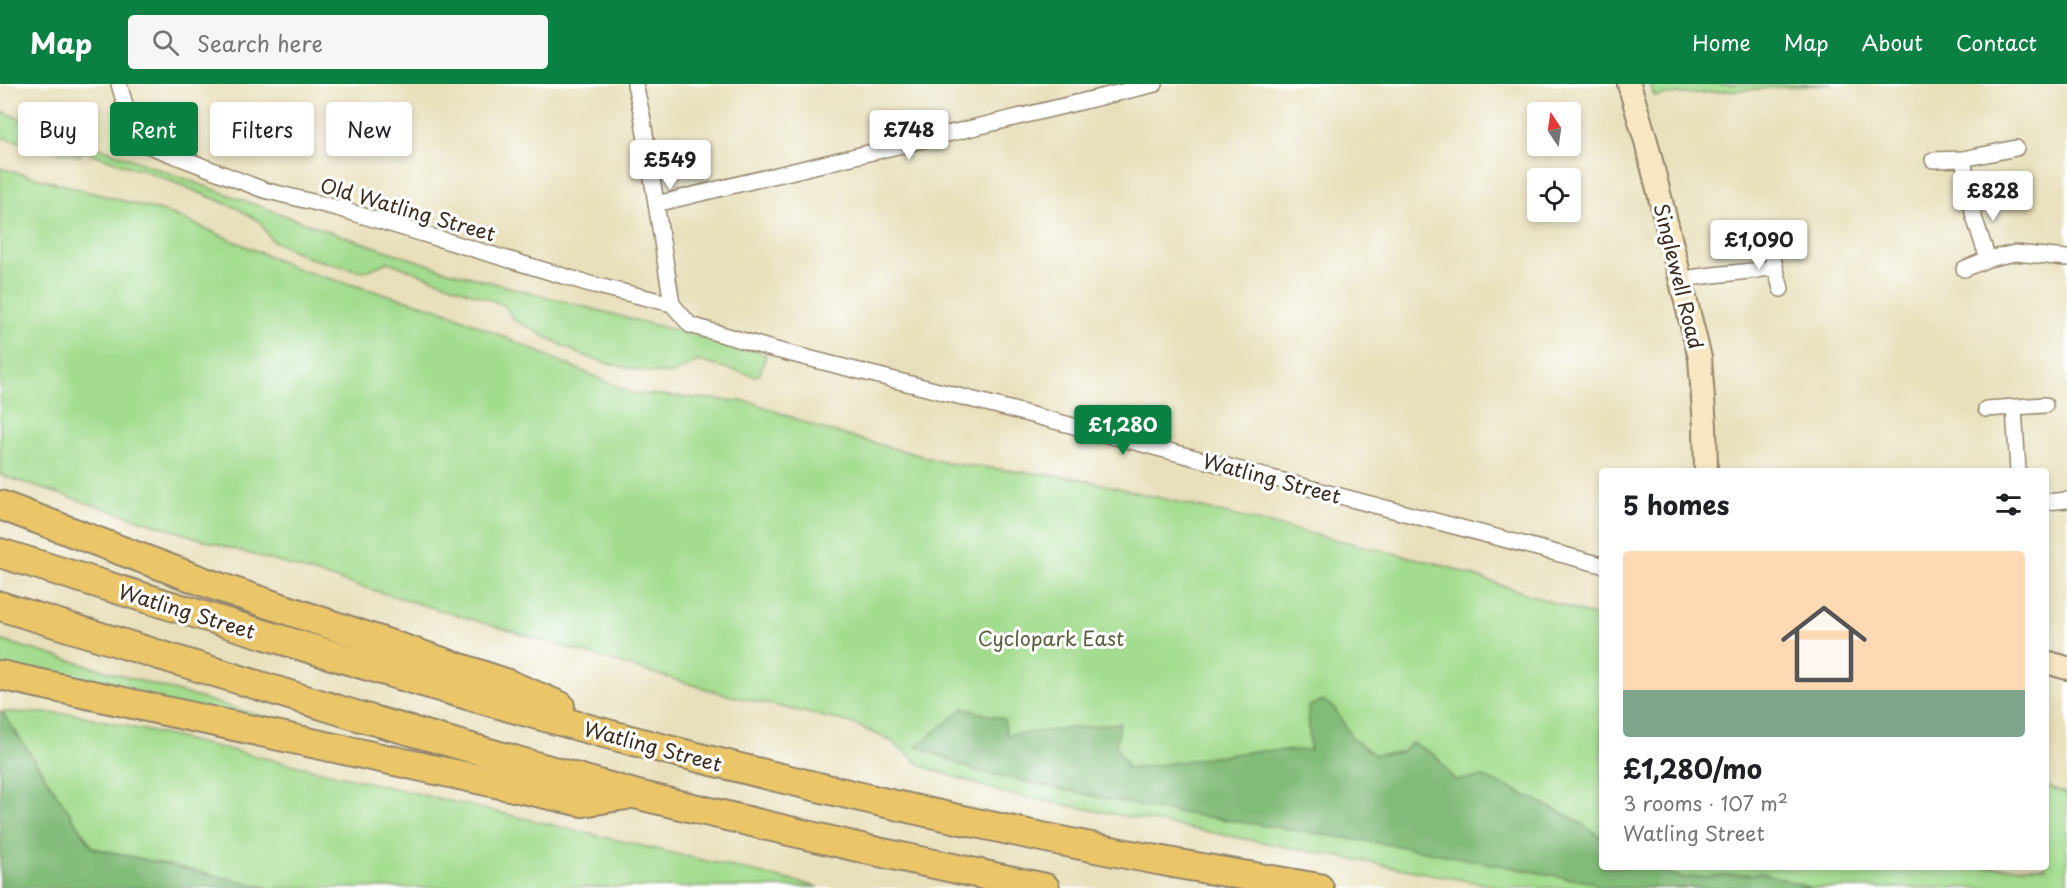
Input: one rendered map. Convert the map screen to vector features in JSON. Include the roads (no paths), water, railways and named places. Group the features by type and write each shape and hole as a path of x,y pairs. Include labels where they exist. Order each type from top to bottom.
{"highway":[{"path":"0,505 210,584 505,683 655,747"},
{"name":"Watling Street","path":"0,553 452,692 655,747 1006,829 1184,865 1319,888"},
{"path":"0,606 358,716 634,794 874,851 1045,888"},
{"path":"0,675 583,802 634,794"}],"street":[{"name":"Old Watling Street","path":"119,84 130,123 138,134 137,141 264,190 337,208 590,284 672,304"},
{"path":"635,84 672,304"},
{"path":"656,204 1155,84"},
{"name":"Singlewell Road","path":"1629,84 1646,141 1700,358 1706,468"},
{"path":"1933,160 1963,159 2016,148"},
{"path":"1963,159 1974,217 1988,259"},
{"path":"1768,243 1781,290"},
{"path":"1964,269 2007,254 2024,253 2067,258"},
{"path":"1680,280 1701,275 1752,272 1775,267"},
{"name":"Watling Street","path":"672,304 690,325 772,349 1599,564"},
{"path":"1986,409 2045,405"},
{"path":"2014,408 2018,468"},
{"path":"2049,502 2067,500"},
{"path":"2049,663 2067,668"}],"park label":[{"name":"Cyclopark East","path":"1051,638"}]}
